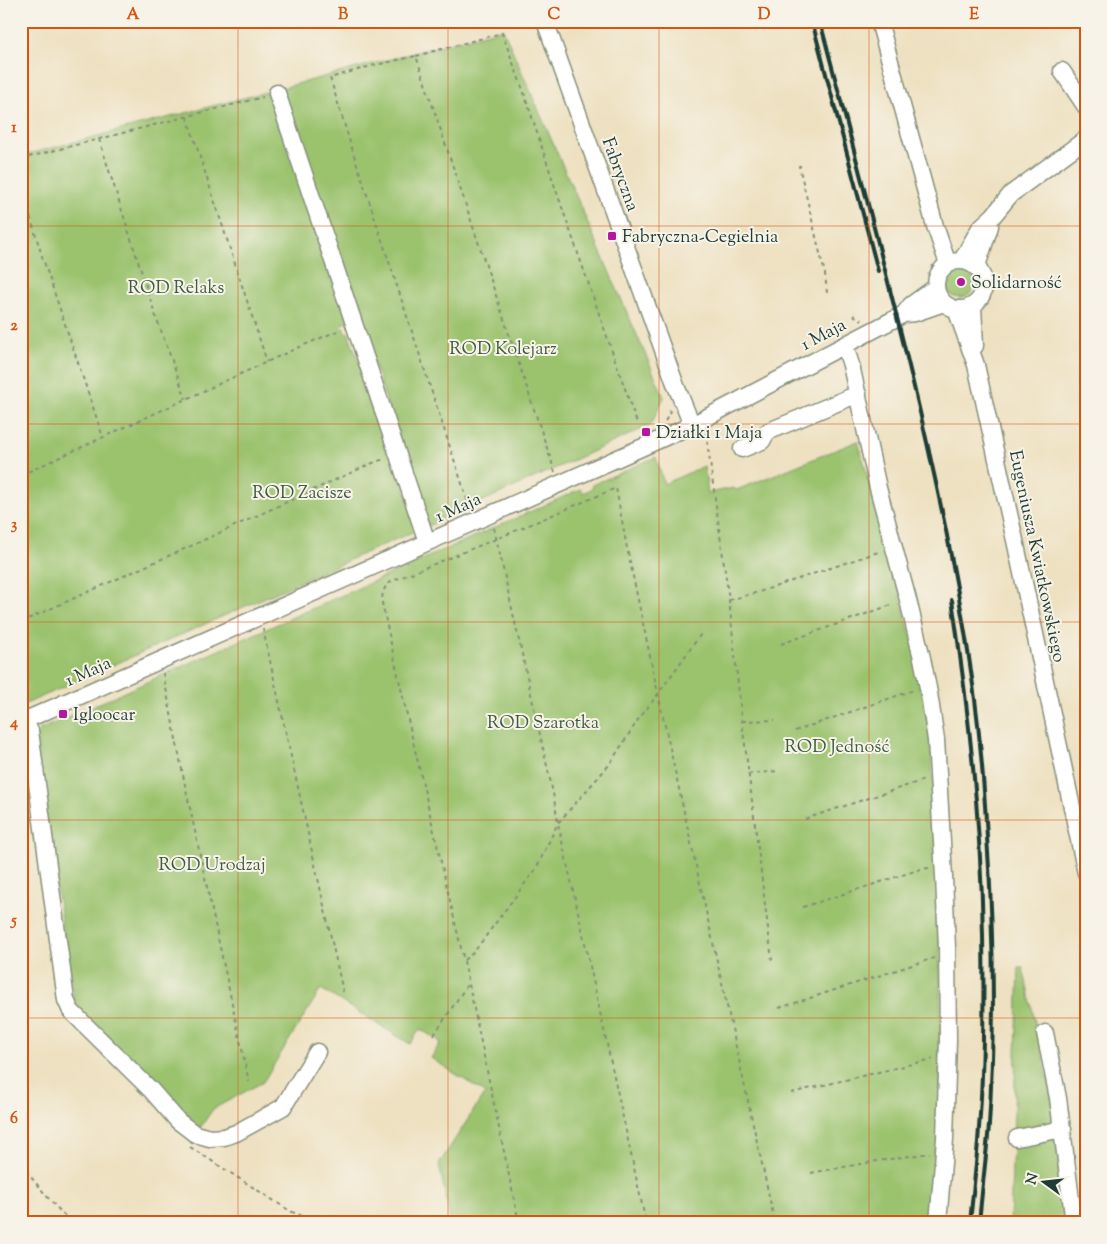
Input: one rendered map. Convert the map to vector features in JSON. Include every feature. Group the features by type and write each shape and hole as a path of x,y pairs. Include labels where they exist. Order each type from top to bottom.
{"street":[{"name":"Fabryczna","path":"545,21 676,386 698,422"},
{"path":"880,21 935,226 968,265 981,272 984,279 985,287 979,305 968,308 950,306 937,293 936,281 938,275 941,270 968,265"},
{"path":"1062,71 1086,107"},
{"path":"277,93 427,542"},
{"path":"968,265 992,216 1011,194 1086,139"},
{"name":"1 Maja","path":"904,314 911,305 936,287"},
{"name":"Eugeniusza Kwiatkowskiego","path":"976,366 979,305"},
{"name":"1 Maja","path":"23,721 698,422 904,314 950,306"},
{"name":"Eugeniusza Kwiatkowskiego","path":"950,306 976,366 1086,873"},
{"path":"845,346 852,365 878,488 908,600 928,686 933,717 944,866 947,956 948,1058 944,1152 938,1223"},
{"path":"742,449 762,441 767,432 858,394"},
{"path":"23,721 30,731 66,1000 71,1011 151,1090 178,1121 195,1134 210,1138 224,1137 236,1133 283,1107 316,1052"},
{"path":"1045,1033 1063,1130 1074,1223"},
{"path":"1017,1138 1063,1130"}],"path":[{"path":"474,521 330,78 502,33 637,423"},
{"path":"416,56 559,484"},
{"path":"21,159 277,93"},
{"path":"187,116 267,362"},
{"path":"99,139 155,314 186,399"},
{"path":"801,166 799,166 825,274 827,292"},
{"path":"21,186 42,256 103,437"},
{"path":"968,265 991,275 991,294 979,305"},
{"path":"21,475 297,348 355,324"},
{"path":"698,422 729,600 748,774 772,960"},
{"path":"21,622 370,464 398,454"},
{"path":"519,1223 464,961 408,720 382,596 384,589 392,581 616,488 658,694 775,1223"},
{"path":"490,514 553,793 646,1223"},
{"path":"729,600 760,592 893,547"},
{"path":"781,644 908,600"},
{"path":"260,617 342,992"},
{"path":"464,961 474,952 536,869 558,823 609,765 638,720 701,634"},
{"path":"160,661 249,1082"},
{"path":"795,731 928,686"},
{"path":"742,721 775,720"},
{"path":"748,774 778,771"},
{"path":"805,819 938,775"},
{"path":"803,907 921,869 944,866"},
{"path":"779,1008 940,956 947,956"},
{"path":"434,1035 468,984"},
{"path":"791,1093 939,1058 948,1058"},
{"path":"188,1145 290,1211 319,1223"},
{"path":"811,1173 887,1159 944,1152"},
{"path":"21,1165 71,1223"}],"green space":[{"name":"ROD Kolejarz","path":"503,29 664,397 651,425 428,526 282,88"},
{"name":"ROD Relaks","path":"266,92 280,130 287,131 348,320 342,326 345,333 348,332 419,529 21,706 21,156"},
{"path":"960,270 970,274 974,284 970,294 960,298 950,294 946,284 950,274"},
{"path":"858,441 913,643 930,734 939,871 941,1051 939,1061 941,1064 938,1148 935,1149 934,1155 937,1158 931,1213 921,1223 451,1223 439,1164 485,1093 431,1058 441,1042 420,1029 410,1044 321,989 263,1082 213,1109 198,1131 75,1007 32,737 39,730 581,489 583,493 593,488 592,485 656,457 664,484 704,466 708,493 734,488 736,490 739,489"},
{"path":"1019,968 1023,968 1058,1124 1069,1223 1010,1223"}],"railway":[{"path":"812,21 878,271"},
{"path":"820,21 888,280 927,443 952,560 975,698 986,817 993,981 989,1125 979,1223"},
{"path":"952,600 964,683 973,767 982,893 984,983 982,1080 970,1223"}],"place":[{"name":"Fabryczna-Cegielnia","path":"612,236"},
{"name":"Solidarność","path":"961,282"},
{"name":"Działki 1 Maja","path":"646,432"},
{"name":"Igloocar","path":"63,714"}],"park label":[{"name":"ROD Zacisze","path":"302,492"},
{"name":"ROD Szarotka","path":"543,722"},
{"name":"ROD Jedność","path":"837,746"},
{"name":"ROD Urodzaj","path":"212,864"}]}
